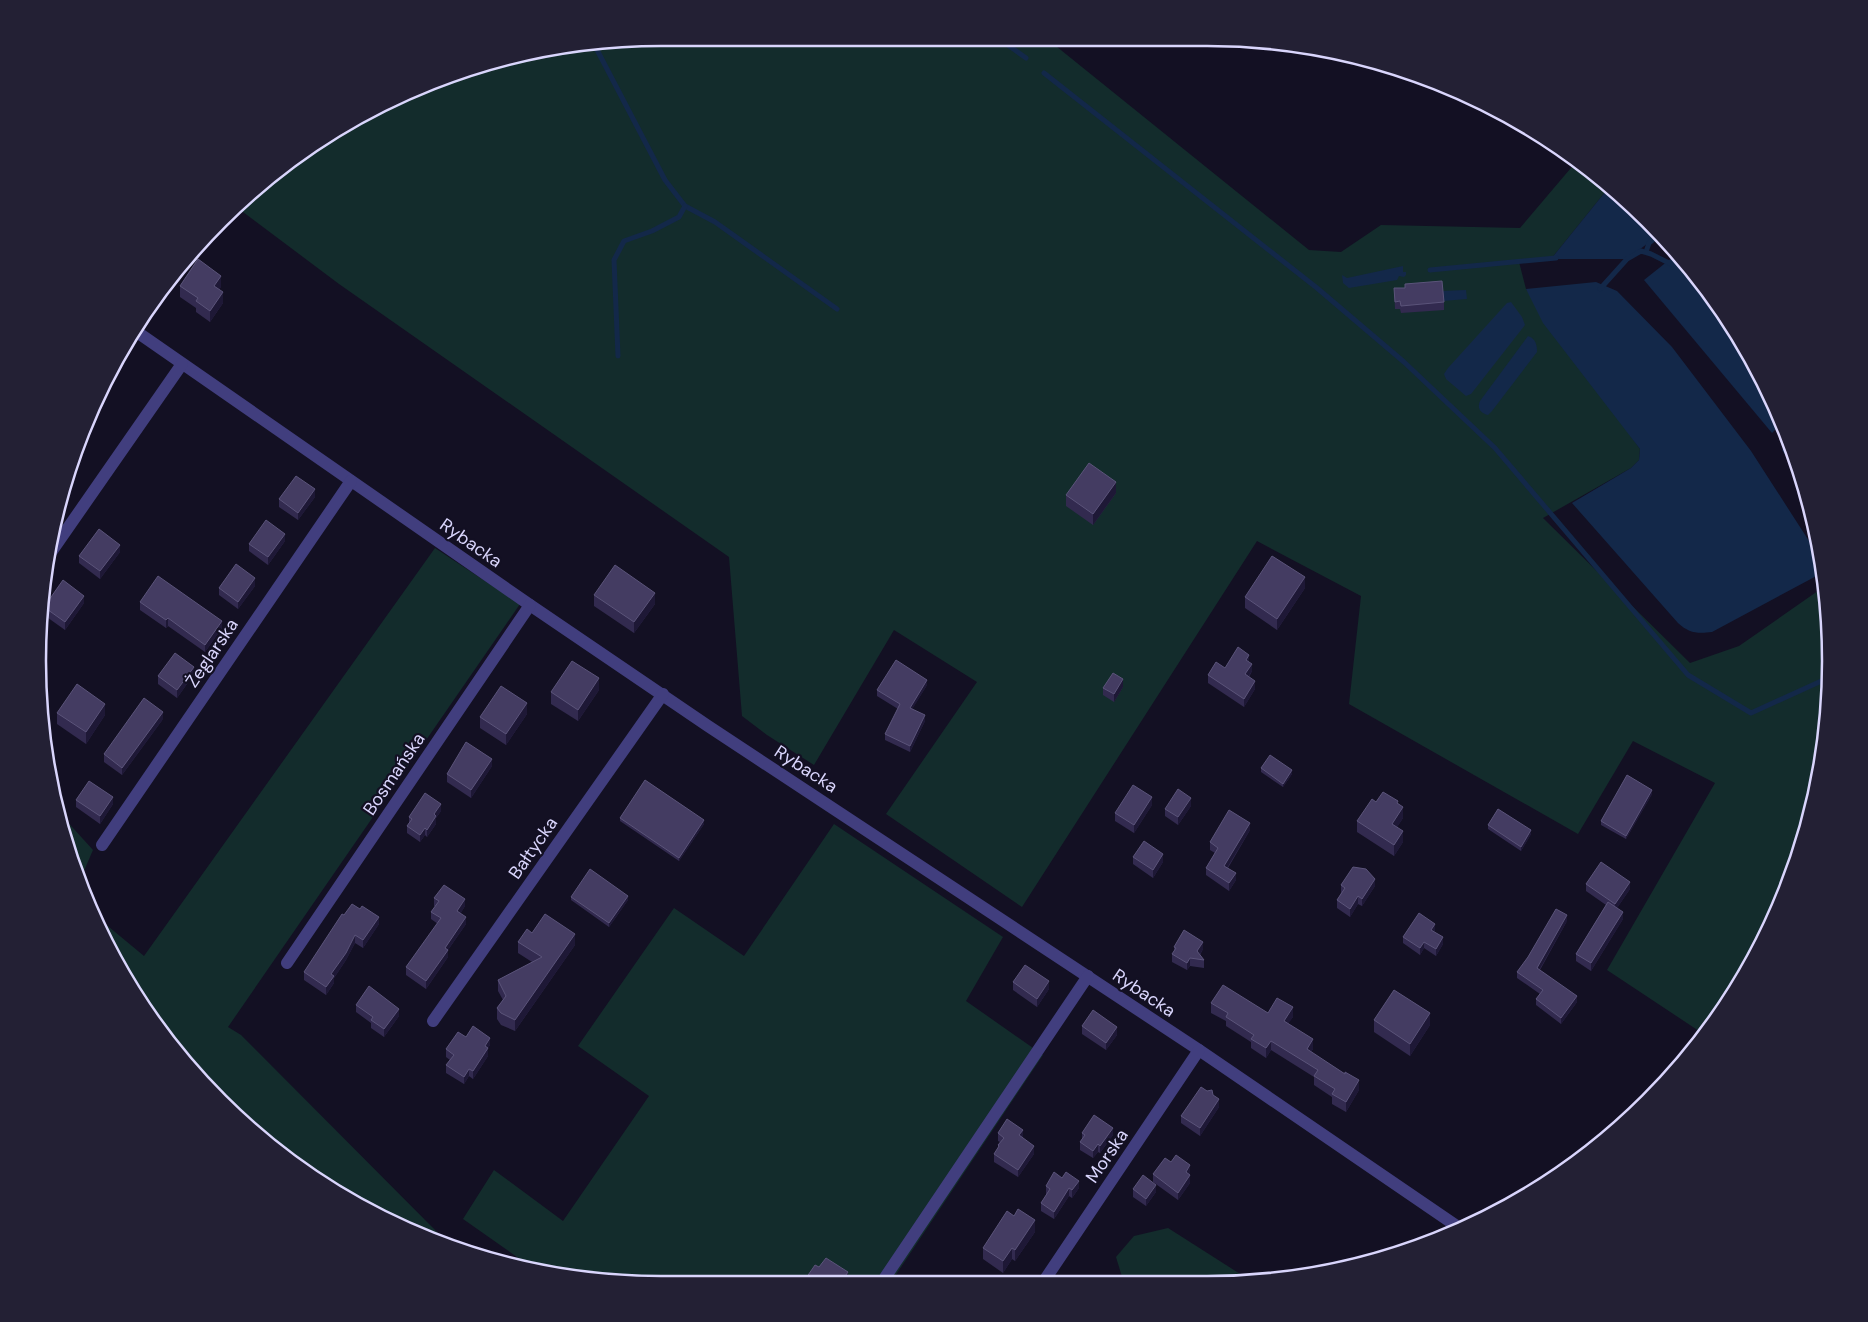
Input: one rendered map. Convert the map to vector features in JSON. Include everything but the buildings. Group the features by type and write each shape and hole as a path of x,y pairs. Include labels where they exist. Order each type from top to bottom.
{"street":[{"name":"Rybacka","path":"141,335 530,605 1199,1050 1454,1224"},
{"path":"58,543 182,364"},
{"name":"Żeglarska","path":"102,845 350,481"},
{"name":"Bosmańska","path":"287,963 530,605"},
{"name":"Bałtycka","path":"433,1021 663,694"},
{"path":"886,1276 1088,976"},
{"name":"Morska","path":"1047,1276 1199,1050"}],"green space":[{"path":"661,46 1056,46 1309,250 1341,252 1381,225 1520,228 1572,167 1605,193 1551,259 1519,262 1526,289 1640,449 1639,460 1631,468 1543,518 1690,663 1739,646 1817,592 1822,661 1816,741 1810,781 1801,820 1775,896 1739,968 1718,1003 1698,1031 1607,970 1715,783 1633,741 1578,834 1349,704 1361,596 1257,541 1022,907 886,814 977,682 894,630 814,765 767,735 742,716 729,557 339,284 242,211 287,173 319,150 389,110 426,93 502,67 541,58 621,48"},
{"path":"435,548 520,604 228,1027 241,1035 439,1234 389,1212 319,1172 287,1149 226,1096 173,1035 150,1003 106,925 144,956"},
{"path":"68,822 93,850 84,871"},
{"path":"834,824 1003,937 966,1001 1043,1055 895,1276 661,1276 581,1270 520,1259 463,1219 494,1170 563,1221 649,1096 578,1046 674,908 744,956"},
{"path":"1168,1228 1241,1274 1122,1276 1116,1257 1134,1236"}],"water":[{"path":"1605,193 1654,239 1627,259 1551,259"},
{"path":"1671,258 1695,287 1718,319 1758,389 1776,429 1772,433 1644,280"},
{"path":"1403,266 1403,272 1406,272 1406,275 1404,277 1399,276 1397,280 1349,288 1343,283 1342,275 1347,278"},
{"path":"1596,282 1617,291 1672,347 1751,451 1810,543 1815,577 1712,632 1694,632 1678,623 1572,503 1631,468 1639,460 1640,449 1543,323 1526,289"},
{"path":"1466,290 1467,299 1443,301 1442,291"},
{"path":"1511,302 1522,317 1525,325 1471,394 1466,396 1446,379 1444,374 1507,303"},
{"path":"1528,336 1535,342 1537,352 1492,411 1488,415 1483,413 1479,408 1480,401"}],"waterway":[{"path":"1009,46 1026,58"},
{"path":"597,50 665,180 685,206 715,222 837,309"},
{"path":"1044,73 1317,288 1404,362 1495,448 1688,675 1751,713 1821,681"},
{"path":"618,356 614,260 624,241 652,231 679,217 685,206"},
{"path":"1646,252 1649,243 1654,239"},
{"path":"1600,289 1627,259 1641,251 1673,265"},
{"path":"1430,270 1556,258"}]}
